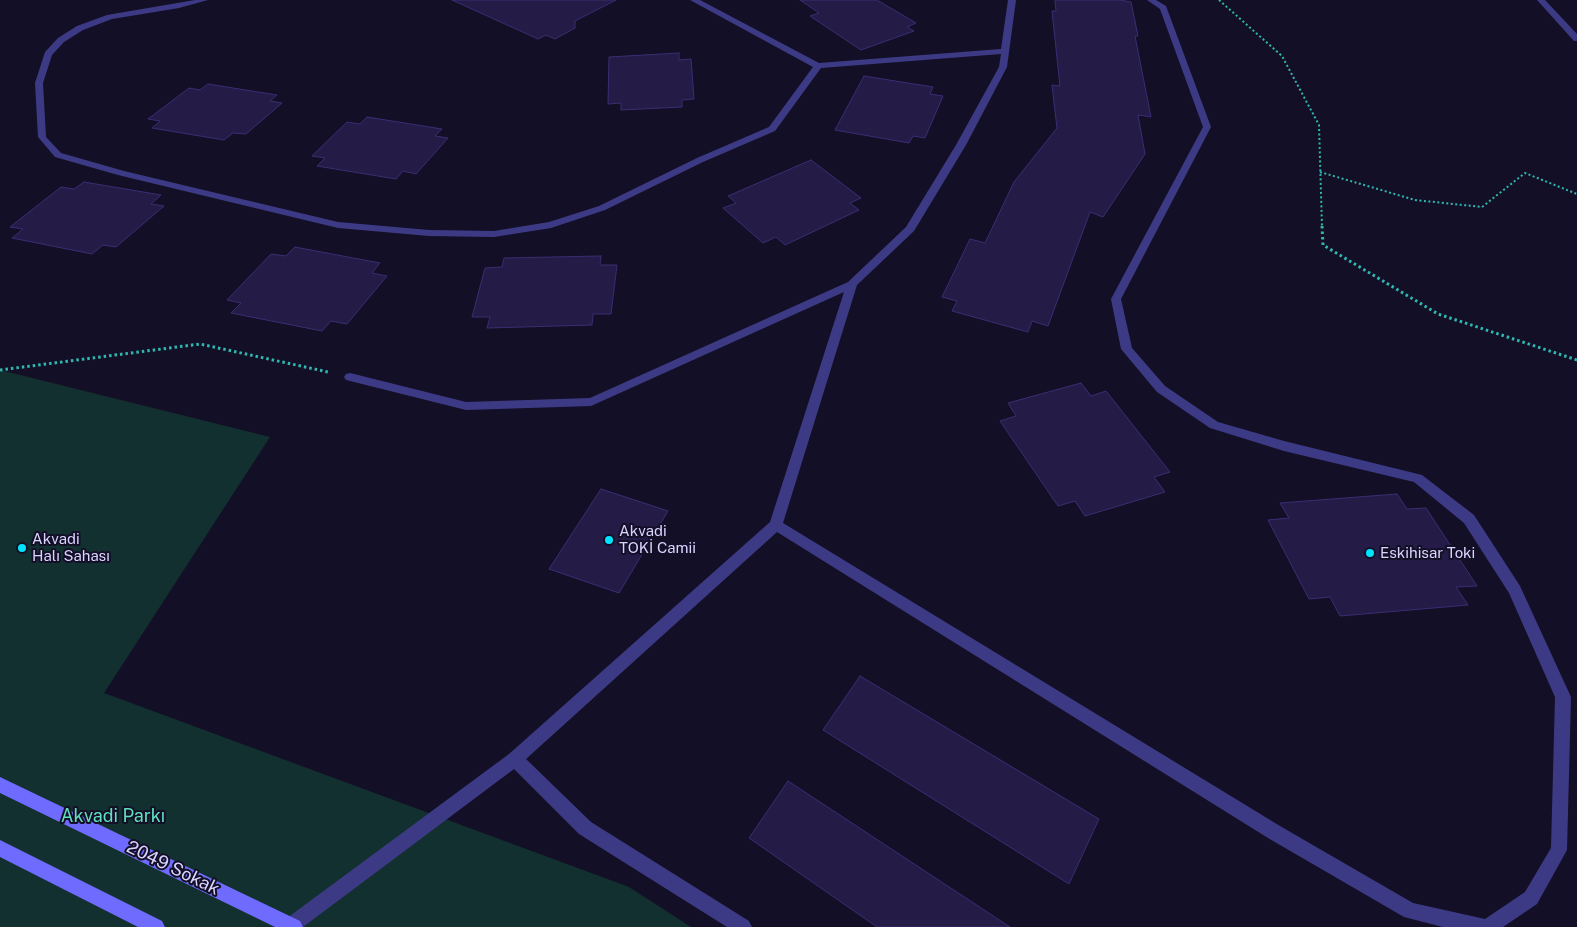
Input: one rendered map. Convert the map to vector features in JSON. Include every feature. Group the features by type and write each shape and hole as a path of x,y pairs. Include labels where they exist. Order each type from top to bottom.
{"main road":[{"name":"2049 Sokak","path":"0,785 291,926"},
{"path":"0,848 156,927"}],"street":[{"path":"204,0 110,17 80,28 61,40 48,54 39,83 42,137 58,155 121,173 338,225 429,234 494,234 551,225 602,208 700,160 772,129 818,66"},
{"path":"694,0 818,66 1005,51"},
{"path":"350,377 466,406 591,402 852,284 910,229 961,145 1003,67 1012,0"},
{"path":"1151,0 1163,8 1207,127 1116,299 1127,349 1161,389 1214,425 1284,446 1418,478 1469,519 1515,590 1563,697 1559,850 1531,898 1488,927"},
{"path":"1541,0 1577,39"},
{"path":"291,926 515,759 776,525 852,284"},
{"path":"776,525 1274,832 1410,911 1483,927"},
{"path":"515,759 585,828 743,927"}],"path":[{"path":"1219,0 1282,56 1319,125 1323,244 1438,314 1577,360"},
{"path":"1320,172 1415,200 1482,206 1525,173 1577,194"},
{"path":"0,370 200,344 350,377"}],"green space":[{"name":"Akvadi Parkı","path":"0,370 270,437 104,693 629,887 691,927 0,927"}],"building":[{"path":"452,0 616,0 575,21 575,28 555,39 546,35 538,39"},
{"path":"800,0 877,0 916,23 907,27 914,31 861,50 810,16 819,13"},
{"path":"1055,0 1120,0 1131,2 1138,36 1135,36 1151,117 1138,115 1145,154 1103,217 1090,212 1048,326 1032,321 1028,332 952,311 957,301 942,297 970,239 985,243 1014,182 1057,128 1052,85 1060,86 1052,11 1056,11"},
{"path":"679,53 679,60 691,59 694,99 682,100 682,107 621,110 621,103 608,104 609,57"},
{"path":"864,76 933,87 930,94 943,96 925,138 913,136 909,143 835,130"},
{"path":"208,84 277,95 270,101 282,103 246,134 233,133 224,140 152,128 160,121 148,119 189,88 200,90"},
{"path":"367,117 442,129 435,136 448,138 416,174 403,171 396,179 317,166 325,158 312,156 347,122 360,124"},
{"path":"811,160 861,198 850,203 859,210 785,245 776,237 763,243 723,208 736,203 728,196"},
{"path":"84,182 161,195 151,204 164,206 116,247 103,245 92,254 12,238 23,229 10,227 61,187 74,189"},
{"path":"295,247 380,263 372,273 387,276 347,324 331,321 322,331 231,313 241,303 227,300 271,254 286,256"},
{"path":"601,256 600,265 617,265 611,314 593,314 592,325 487,328 490,317 472,317 485,268 502,267 504,258"},
{"path":"1081,383 1091,396 1106,391 1170,472 1154,477 1165,492 1085,516 1075,501 1058,506 1000,421 1016,416 1008,403"},
{"name":"Akvadi TOKİ Camii","path":"601,489 668,511 619,593 549,569"},
{"name":"Eskihisar Toki","path":"1397,494 1407,509 1426,508 1477,586 1456,587 1468,605 1340,616 1330,597 1309,599 1268,520 1289,518 1280,503"},
{"path":"860,676 1099,819 1069,884 823,730"},
{"path":"788,781 1010,927 877,927 749,838"}],"place":[{"name":"Akvadi TOKİ Camii","path":"609,540"},
{"name":"Akvadi Halı Sahası","path":"22,548"},
{"name":"Eskihisar Toki","path":"1370,553"}]}
